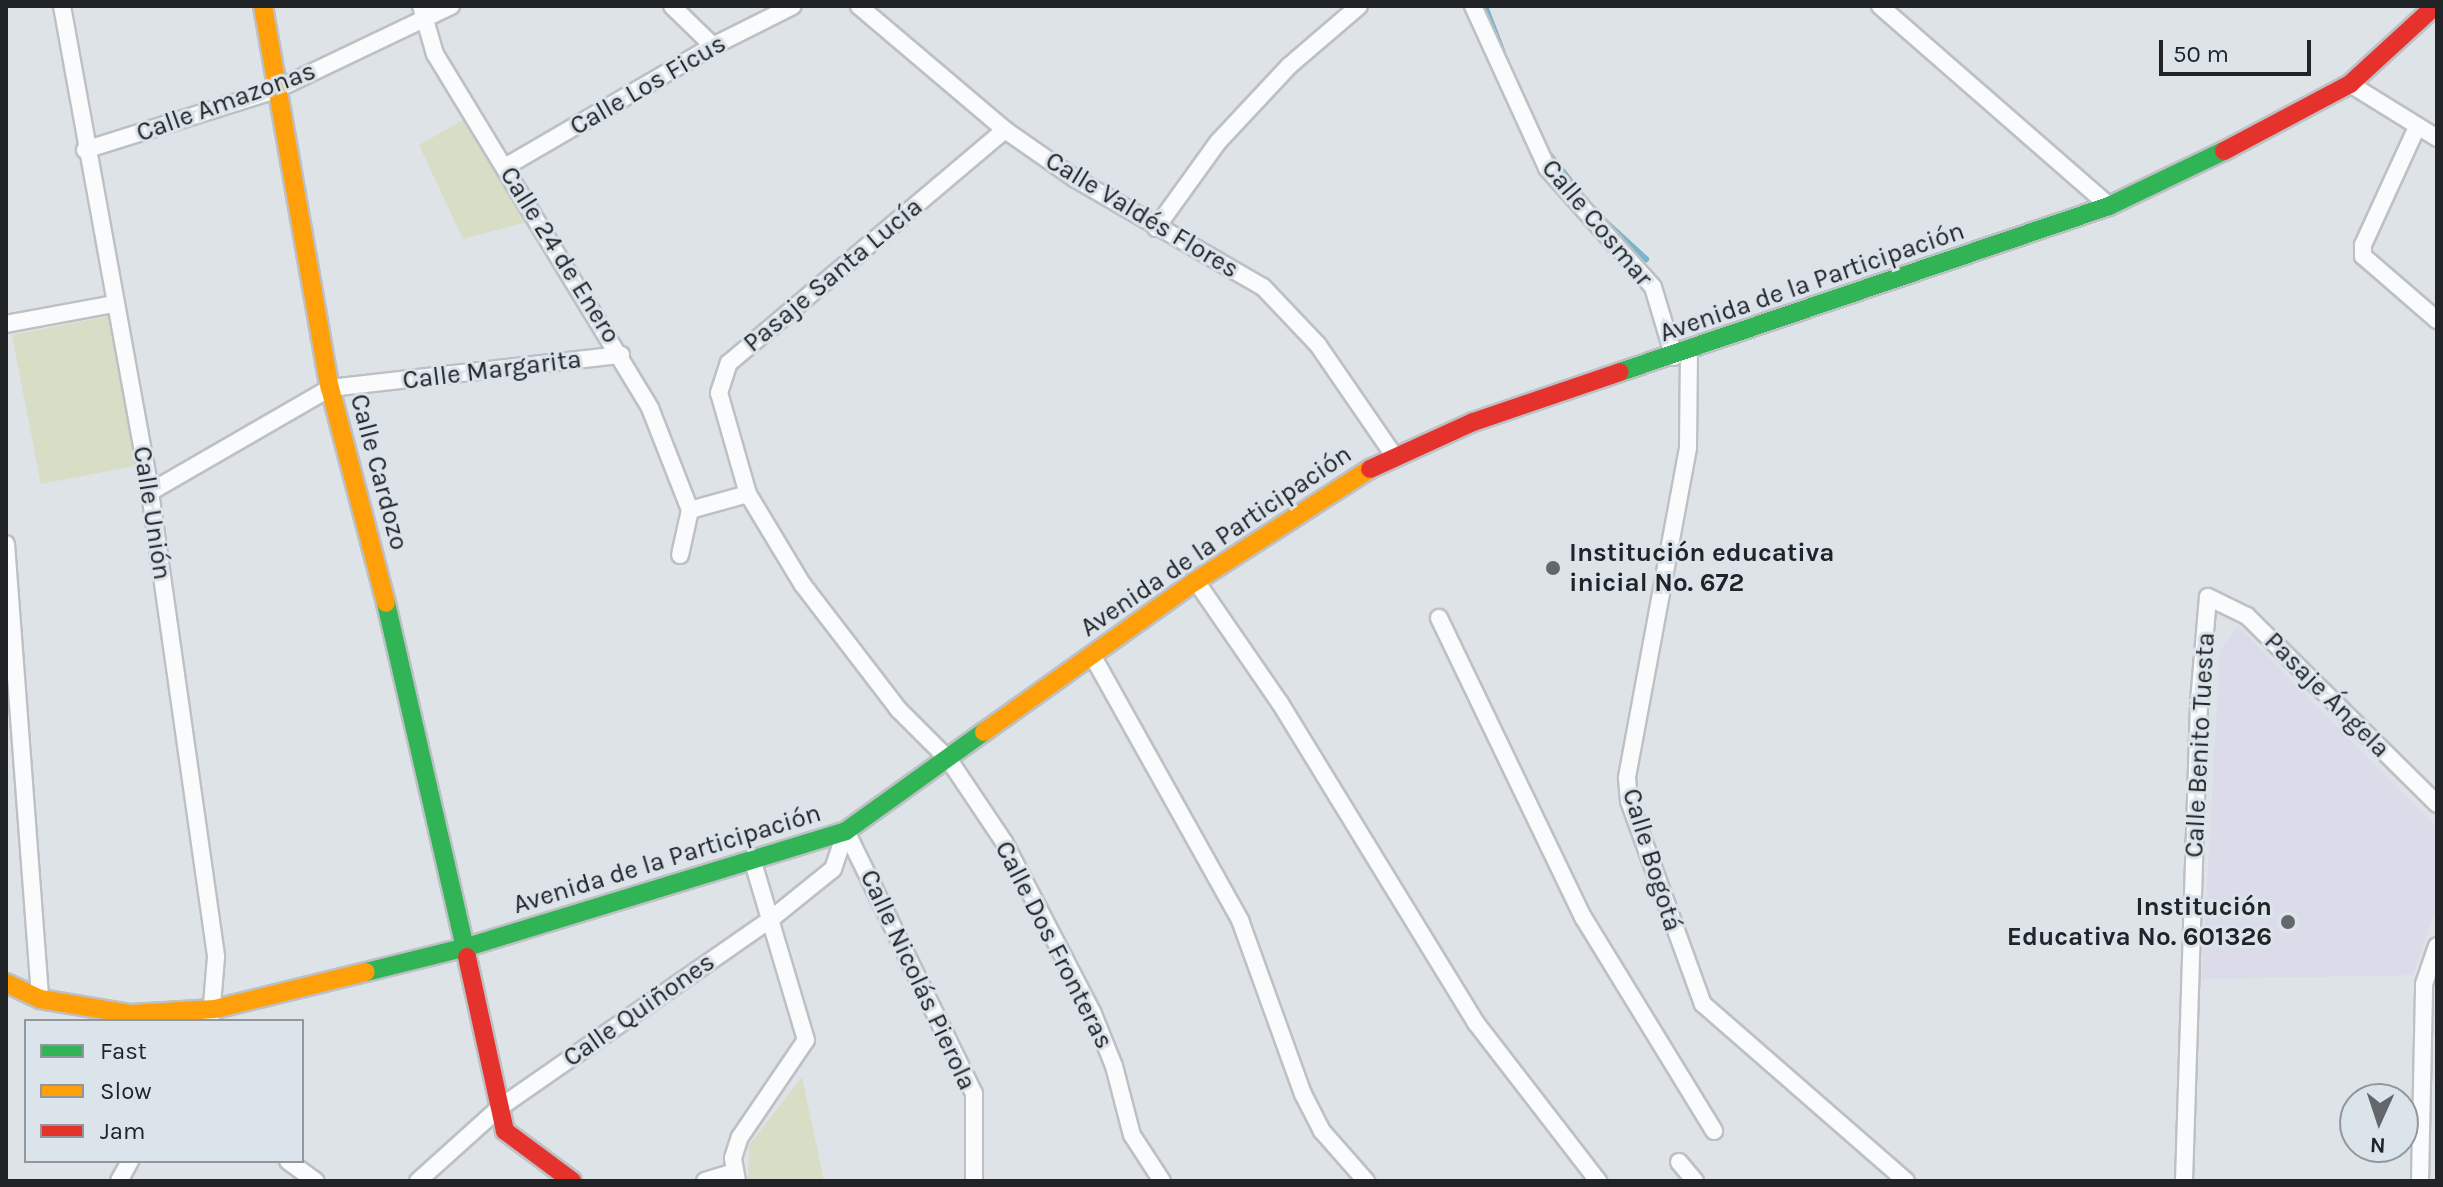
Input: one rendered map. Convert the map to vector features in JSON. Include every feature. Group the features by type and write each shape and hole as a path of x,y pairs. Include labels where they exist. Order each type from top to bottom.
{"main road":[{"name":"Calle Cardozo","path":"263,6 275,90 330,388 412,701 505,1131 572,1181"},
{"name":"Avenida de la Participación","path":"6,983 40,999 131,1014 212,1015 467,947 753,862 846,831 1196,581 1393,454 1488,417 1681,354 2109,206 2184,173 2350,84 2435,6"}],"street":[{"name":"Calle Unión","path":"62,6 85,150 150,492 216,957 212,1015"},
{"name":"Calle Amazonas","path":"85,150 275,90 422,13 451,6"},
{"path":"672,6 713,46"},
{"name":"Calle Los Ficus","path":"505,167 713,46 793,6"},
{"name":"Calle Valdés Flores","path":"859,6 1005,130 1156,228 1263,287 1318,345 1393,454"},
{"path":"1156,228 1218,142 1289,66 1359,6"},
{"name":"Calle Cosmar","path":"1473,6 1547,168 1653,287 1681,354"},
{"path":"1880,6 2109,206"},
{"name":"Calle 24 de Enero","path":"422,13 435,54 621,355 656,422 690,510"},
{"path":"2350,84 2437,138"},
{"path":"2417,127 2363,245 2363,256 2437,320"},
{"name":"Pasaje Santa Lucía","path":"748,494 719,393 729,363 1005,130"},
{"path":"6,324 114,304"},
{"name":"Calle Bogotá","path":"1681,354 1688,448 1627,778 1629,801 1703,1004 1906,1181"},
{"name":"Calle Margarita","path":"150,492 330,388 621,355"},
{"path":"680,555 690,510 748,494 812,598 898,709 949,760"},
{"path":"6,544 40,999"},
{"path":"1196,581 1280,703 1476,1023 1598,1181"},
{"name":"Pasaje Ángela","path":"2208,597 2247,616 2437,804"},
{"name":"Calle Benito Tuesta","path":"2184,1181 2199,702 2208,597"},
{"path":"1439,618 1583,917 1714,1131"},
{"path":"1092,655 1240,920 1309,1107 1322,1131 1366,1181"},
{"name":"Calle Dos Fronteras","path":"949,760 1004,842 1093,1014 1114,1066 1132,1135 1162,1181"},
{"name":"Calle Quiñones","path":"418,1181 499,1108 771,919 833,869 846,831"},
{"name":"Calle Nicolás Pierola","path":"846,831 974,1094 974,1181"},
{"path":"705,1181 736,1177 733,1158 740,1137 806,1040 753,862"},
{"path":"2420,1181 2424,984 2437,946"},
{"path":"1679,1162 1695,1181"},
{"path":"119,1181 129,1163"},
{"path":"291,1163 316,1181"}],"shaded area":[{"path":"2238,626 2437,828 2437,905 2413,975 2202,979 2220,650"}],"green space":[{"path":"465,119 527,222 463,239 419,145"},
{"path":"109,316 138,465 41,484 12,335"},
{"path":"802,1077 824,1181 748,1181 749,1145"}],"waterway":[{"path":"1485,6 1503,53"},
{"path":"1549,154 1579,192"},
{"path":"1599,216 1646,259"}],"traffic: fast":[{"path":"1620,372 2109,206 2224,151"},
{"path":"386,603 467,957"},
{"path":"366,972 467,947 846,831 984,732"}],"traffic: slow":[{"path":"263,6 330,388 386,603"},
{"path":"984,732 1196,581 1370,469"},
{"path":"6,983 40,999 131,1014 215,1009 366,972"}],"traffic: jam":[{"path":"2224,151 2350,84 2435,6"},
{"path":"1370,469 1473,422 1620,372"},
{"path":"467,957 505,1131 572,1181"}],"place":[{"name":"Institución educativa inicial No. 672","path":"1553,568"},
{"name":"Institución Educativa No. 601326","path":"2288,922"}]}
